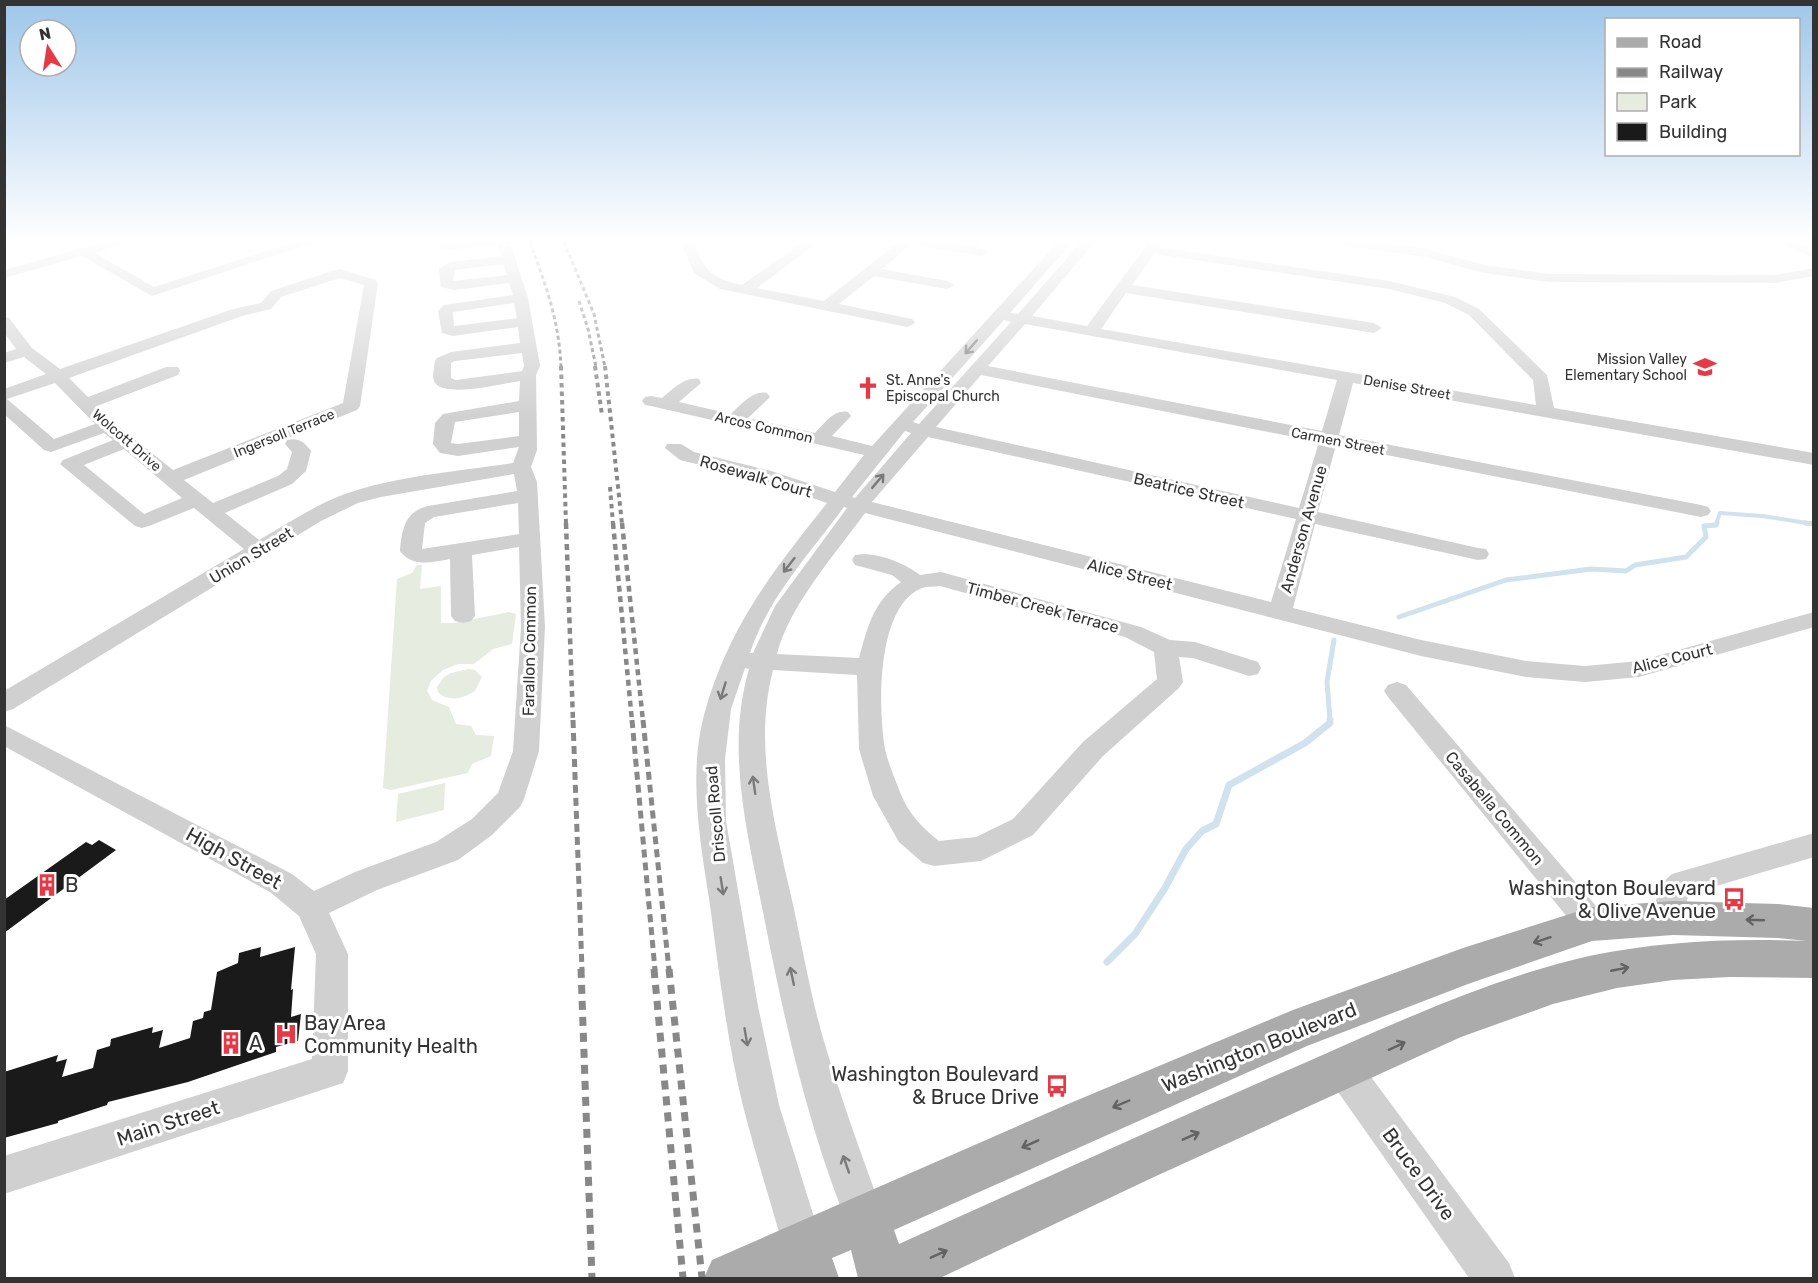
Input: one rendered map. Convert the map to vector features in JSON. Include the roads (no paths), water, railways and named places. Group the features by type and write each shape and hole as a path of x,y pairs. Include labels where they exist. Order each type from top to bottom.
{"main road":[{"name":"Washington Boulevard","path":"741,1274 808,1262 865,1219 1084,1120 1293,1031 1463,967 1592,924 1673,918 1778,921 1814,925"},
{"path":"865,1219 885,1278 1147,1155 1474,1012 1542,988 1589,975 1682,960 1814,960"}],"street":[{"name":"Ingersoll Terrace","path":"57,375 238,312 266,306 269,302"},
{"name":"Ingersoll Terrace","path":"171,478 351,406 368,302"},
{"path":"457,302 445,311 445,327 453,331 525,322"},
{"name":"Farallon Common","path":"311,907 366,881 447,851 482,827 510,799 526,752 533,627 527,482 521,467 528,450 528,375 532,366 525,322 519,302"},
{"path":"804,302 907,322"},
{"path":"827,306 832,302"},
{"name":"Driscoll Road","path":"808,1262 761,1105 749,1054 712,821 710,787 713,733 718,709 748,661 768,644 787,606 876,453 1012,302"},
{"name":"Driscoll Road","path":"849,502 922,430 1038,302"},
{"path":"1092,330 1113,302"},
{"path":"1210,302 1374,328"},
{"path":"1454,302 1474,312 1541,379 1546,412"},
{"name":"Denise Street","path":"1000,315 1814,459"},
{"name":"Wolcott Drive","path":"4,321 26,351 57,375 107,426 258,550"},
{"path":"528,375 455,384 446,384 442,381 443,361 451,357 529,347"},
{"path":"4,358 26,351"},
{"name":"Carmen Street","path":"976,369 1701,511"},
{"path":"86,404 172,371"},
{"path":"4,395 57,375"},
{"name":"Anderson Avenue","path":"1280,612 1346,377"},
{"name":"Arcos Common","path":"693,383 658,402 876,453"},
{"path":"735,420 761,397"},
{"path":"4,404 51,446 107,426"},
{"path":"528,405 449,418 444,423 442,444 447,449 458,450 528,440"},
{"path":"819,439 842,416"},
{"name":"Beatrice Street","path":"901,426 1478,554"},
{"path":"125,442 70,464 142,522 285,480 296,471 302,451 294,444"},
{"name":"Rosewalk Court","path":"674,448 687,456 764,475 849,502"},
{"name":"Union Street","path":"4,703 314,517 351,499 409,485 521,467"},
{"path":"527,495 428,512 413,522 411,551 417,556 528,539"},
{"name":"Alice Street","path":"849,502 1421,648"},
{"path":"461,551 463,616"},
{"path":"863,561 900,570 916,582 895,597 881,620 869,667 872,749 887,796 909,834 934,854 981,849 1023,827 1093,749 1170,682 1166,648"},
{"name":"Timber Creek Terrace","path":"916,582 941,579 1133,632 1166,648 1195,650 1249,668"},
{"name":"Alice Court","path":"1421,648 1526,669 1585,674 1639,669 1814,619"},
{"path":"748,661 869,667"},
{"name":"Driscoll Road","path":"748,661 751,758 758,812 804,1036 865,1219"},
{"name":"Casabella Common","path":"1397,692 1592,924"},
{"name":"High Street","path":"4,734 281,883 311,907 332,954 330,1071"},
{"path":"1673,918 1671,897 1673,891 1683,883 1814,845"},
{"name":"Bruce Drive","path":"1344,1070 1494,1278"},
{"name":"Main Street","path":"4,1175 330,1071"}],"waterway":[{"path":"1716,524 1720,513 1762,516 1814,524 1805,523"},
{"path":"1399,617 1506,580 1591,569 1626,571 1635,565 1686,557 1706,537 1704,526 1717,523"},
{"path":"1330,721 1327,682 1334,640"},
{"path":"1107,962 1135,934 1165,888 1186,849 1202,831 1216,824 1229,785 1305,743 1330,721"}],"railway":[{"path":"550,302 558,334 561,367"},
{"path":"579,302 596,367"},
{"path":"589,302 594,314 605,367"},
{"path":"561,366 566,524"},
{"path":"595,366 602,415"},
{"path":"605,366 622,524"},
{"path":"610,487 613,524"},
{"path":"566,523 573,721"},
{"path":"613,523 632,721"},
{"path":"622,523 643,721"},
{"path":"573,720 582,970"},
{"path":"632,720 655,970"},
{"path":"643,720 669,970"},
{"path":"581,969 592,1278"},
{"path":"654,969 683,1278"},
{"path":"669,969 702,1278"}],"place":[{"name":"Mission Valley Elementary School","path":"1705,367"},
{"name":"St. Anne's Episcopal Church","path":"868,388"},
{"name":"B","path":"47,885"},
{"name":"Washington Boulevard & Olive Avenue","path":"1734,899"},
{"name":"Bay Area Community Health","path":"286,1034"},
{"name":"A","path":"231,1043"},
{"name":"Washington Boulevard & Bruce Drive","path":"1057,1086"}]}
